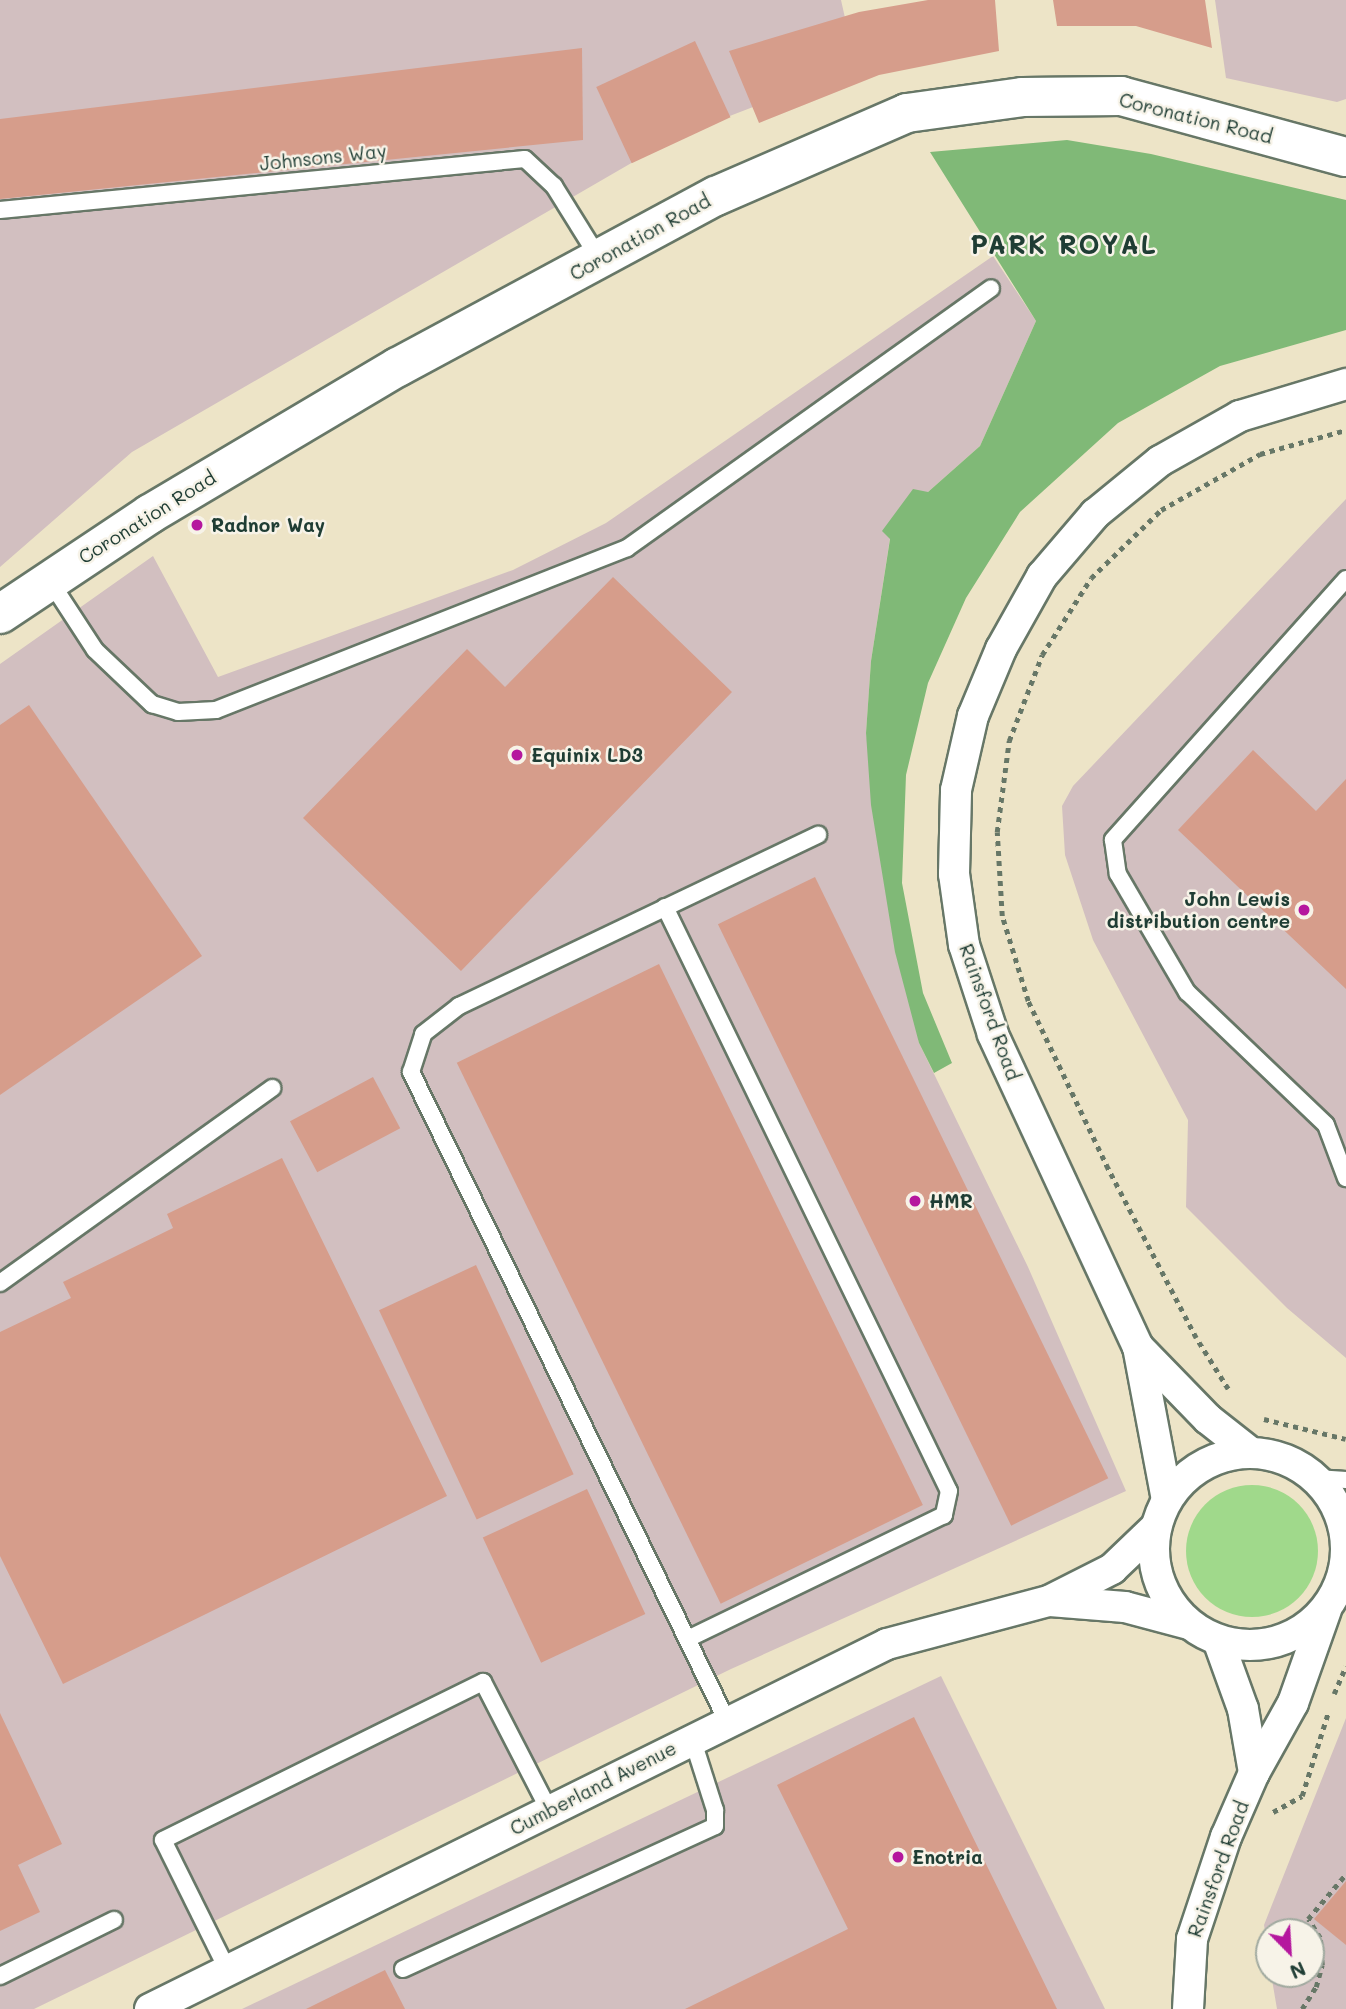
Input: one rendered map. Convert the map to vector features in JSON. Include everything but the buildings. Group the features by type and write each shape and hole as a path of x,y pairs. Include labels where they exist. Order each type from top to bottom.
{"street":[{"name":"Coronation Road","path":"0,614 49,579 398,367 716,196 907,113 1022,97 1121,96 1346,157"},
{"name":"Rainsford Road","path":"1161,1513 1138,1347 1044,1151 993,1034 972,971 954,874 956,790 972,716 1001,649 1042,576 1095,514 1160,461 1240,416 1346,384"},
{"name":"Rainsford Road","path":"1138,1347 1208,1419 1250,1452"},
{"path":"1250,1452 1285,1459 1316,1478 1339,1511 1346,1536 1345,1572 1326,1608 1295,1634 1259,1645 1218,1640 1189,1624 1168,1601 1157,1574 1161,1513 1186,1476 1213,1460 1250,1452"},
{"name":"Cumberland Avenue","path":"150,2009 692,1738 887,1644 1049,1601 1112,1569 1161,1513"},
{"name":"Cumberland Avenue","path":"1049,1601 1125,1607 1189,1624"},
{"name":"Rainsford Road","path":"1188,2009 1192,1939 1226,1837 1254,1773 1293,1703 1326,1608"},
{"path":"1218,1640 1243,1709 1254,1773"}],"lane":[{"name":"Johnsons Way","path":"0,210 524,159 554,186 600,260"},
{"path":"49,579 95,650 152,704 178,712 227,707 627,548 991,288"},
{"path":"1346,579 1113,840 1118,874 1187,992 1326,1125 1346,1178"},
{"path":"727,1721 411,1072 423,1034 459,1006 818,835"},
{"path":"665,907 948,1491 944,1515 688,1639"},
{"path":"0,1283 272,1088"},
{"path":"1316,1478 1346,1480"},
{"path":"228,1971 163,1840 483,1682 549,1810"},
{"path":"403,1969 715,1826 715,1810 692,1738"},
{"path":"0,1976 114,1920"}],"path":[{"path":"1302,2009 1317,1987 1322,1965 1320,1938 1308,1919 1346,1874"}],"shaded area":[{"path":"0,0 841,0 856,67 678,136 132,452 0,567"},
{"path":"1215,0 1346,0 1346,99 1337,102 1226,78"},
{"path":"993,256 1036,321 980,446 928,492 890,538 871,661 866,733 919,1043 1028,1267 1126,1491 731,1669 34,2009 0,2009 0,664 153,556 218,677 513,570 606,523"},
{"path":"1346,499 1346,1358 1287,1308 1186,1207 1188,1120 1093,940 1065,855 1062,806 1073,786"},
{"path":"941,1676 1105,2009 242,2009"},
{"path":"1346,1718 1346,2009 1277,2009 1273,1988 1325,1988 1325,1918 1267,1918"}],"green space":[{"path":"1067,140 1151,154 1346,200 1346,330 1220,366 1118,423 1020,512 966,598 928,683 906,775 902,883 923,993 952,1063 934,1073 919,1043 895,952 871,805 866,733 871,661 890,539 882,531 913,489 928,492 980,446 1036,321 930,152"},
{"path":"1252,1485 1277,1490 1299,1504 1313,1526 1318,1551 1313,1576 1299,1598 1277,1612 1252,1617 1227,1612 1205,1598 1191,1576 1186,1551 1191,1526 1205,1504 1227,1490"}],"place":[{"name":"Radnor Way","path":"197,525"},
{"name":"Equinix LD3","path":"517,755"},
{"name":"John Lewis distribution centre","path":"1304,910"},
{"name":"HMR","path":"915,1201"},
{"name":"Enotria","path":"898,1857"}],"district":[{"name":"PARK ROYAL","path":"1064,245"}]}
